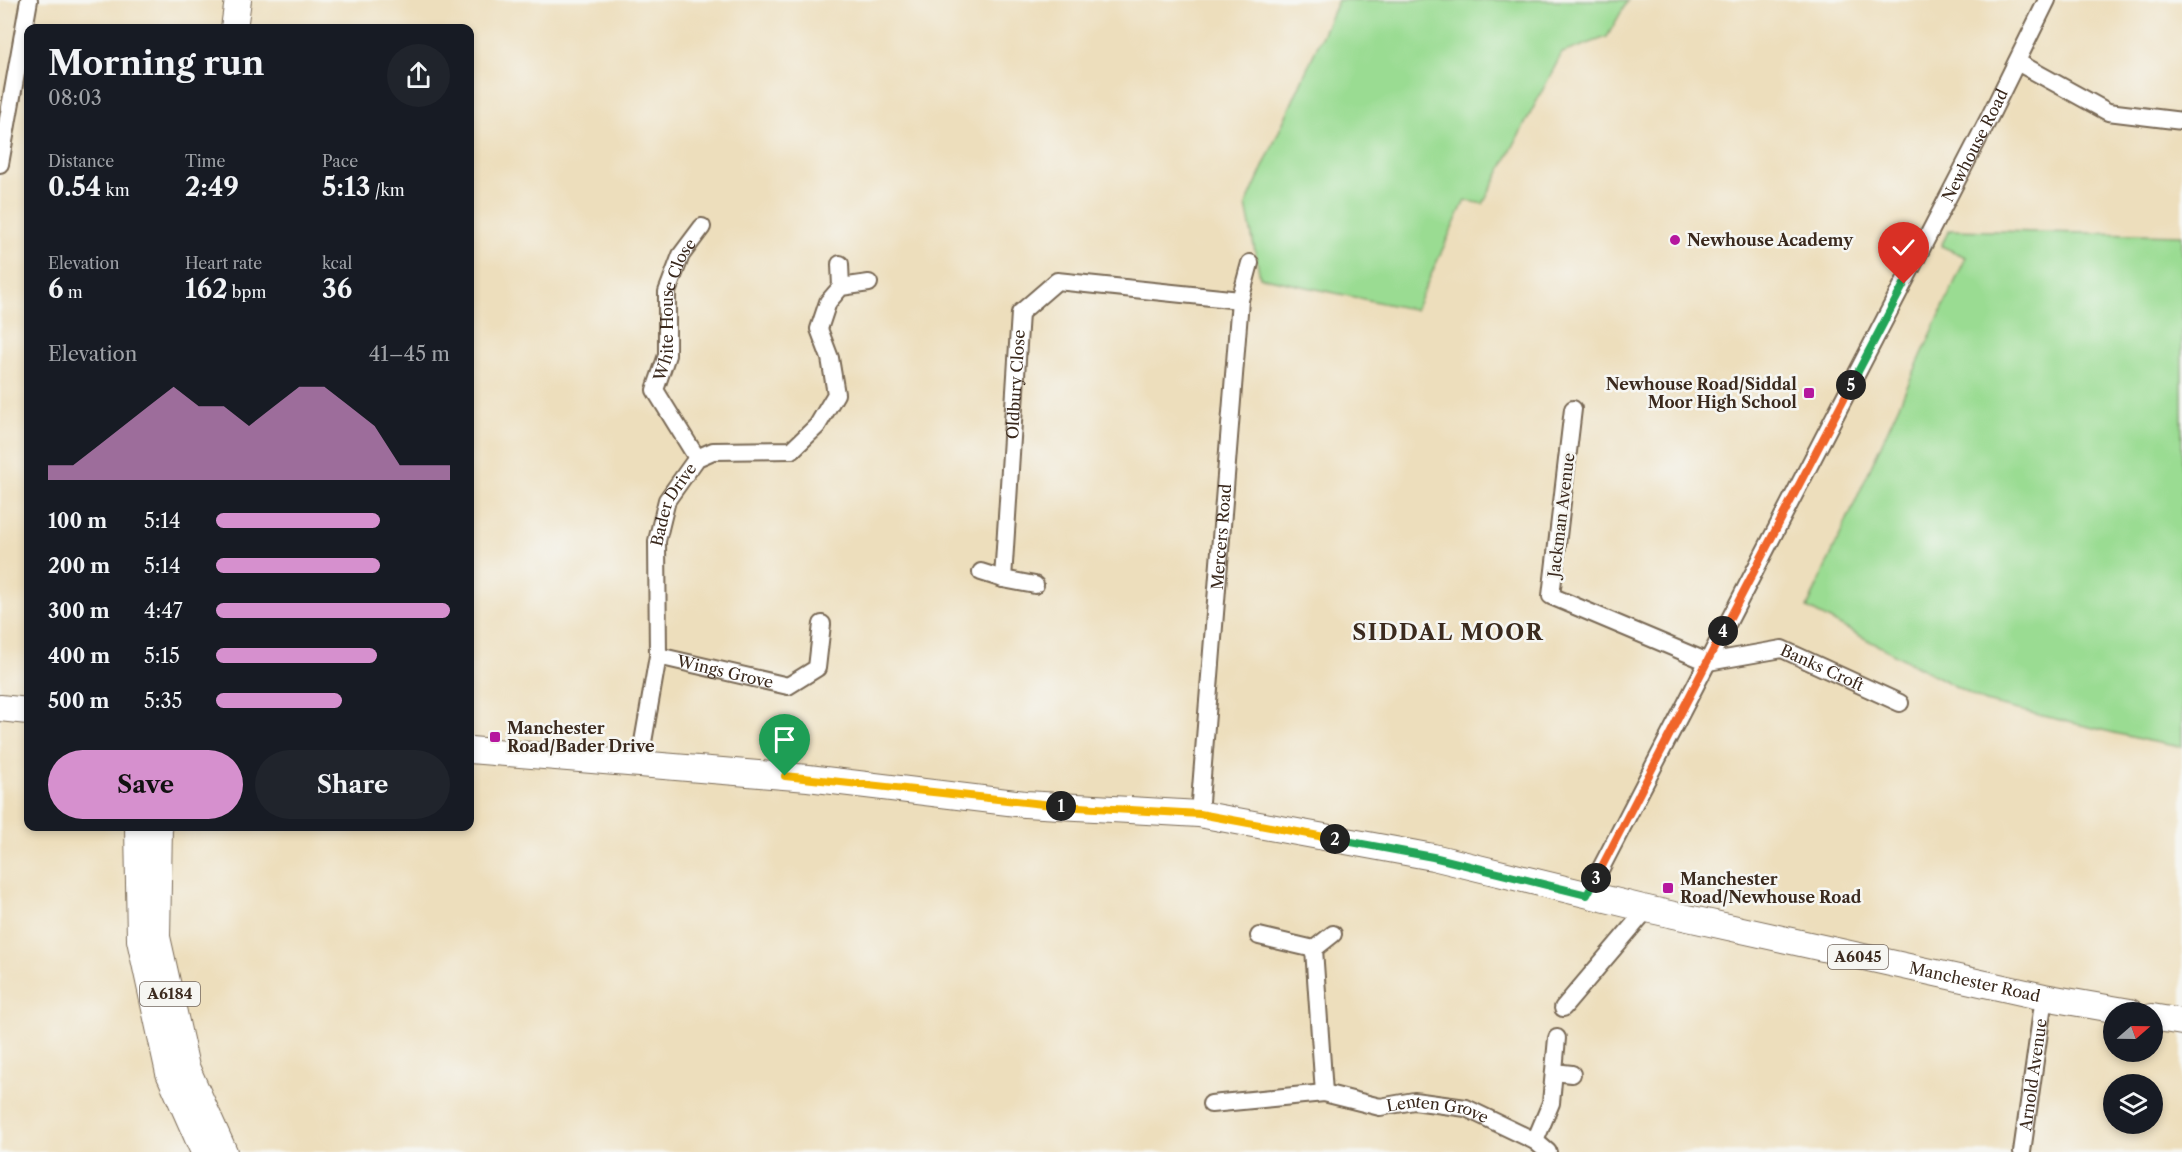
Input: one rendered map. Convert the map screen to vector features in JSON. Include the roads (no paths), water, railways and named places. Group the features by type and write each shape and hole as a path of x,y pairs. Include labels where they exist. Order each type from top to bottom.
{"main road":[{"path":"235,24 238,0"},
{"path":"0,708 24,711"},
{"name":"Manchester Road","path":"474,750 808,778 1025,804 1200,814 1433,857 1647,909 2044,997 2103,1007"},
{"name":"A6184","path":"138,831 140,940 169,1073 204,1152"},
{"name":"A6184","path":"159,831 157,937 186,1067 224,1152"},
{"path":"2163,1019 2182,1022"}],"street":[{"path":"25,24 29,0"},
{"name":"Newhouse Road","path":"1587,895 2018,62 2047,0"},
{"path":"0,164 24,28"},
{"path":"2018,62 2108,111 2182,121"},
{"name":"White House Close","path":"697,458 655,390 667,355 667,292 681,255 702,226"},
{"name":"Mercers Road","path":"1200,814 1240,300 1250,263"},
{"path":"840,264 841,287 869,283"},
{"name":"Oldbury Close","path":"1003,579 1020,313 1057,281 1240,300"},
{"name":"Bader Drive","path":"639,765 658,656 657,541 667,500 697,458 713,451 792,450 817,426 836,394 830,358 819,329 828,302 841,287"},
{"name":"Jackman Avenue","path":"1573,409 1551,596 1708,662"},
{"path":"981,572 1035,585"},
{"name":"Wings Grove","path":"658,656 788,686 817,668 822,624"},
{"name":"Banks Croft","path":"1708,662 1782,649 1900,703"},
{"path":"1563,1008 1647,909"},
{"path":"1314,949 1334,934"},
{"path":"1259,936 1314,949"},
{"path":"1314,949 1324,1093"},
{"name":"Arnold Avenue","path":"2022,1152 2044,997"},
{"path":"1541,1146 1551,1103 1557,1038"},
{"path":"1554,1072 1572,1074"},
{"name":"Lenten Grove","path":"1211,1104 1324,1093 1380,1107 1414,1101 1466,1108 1541,1146"}],"place":[{"name":"Newhouse Academy","path":"1675,240"},
{"name":"Newhouse Road/Siddal Moor High School","path":"1809,393"},
{"name":"Manchester Road/Bader Drive","path":"495,737"},
{"name":"Manchester Road/Newhouse Road","path":"1668,888"}],"district":[{"name":"SIDDAL MOOR","path":"1448,632"}]}
